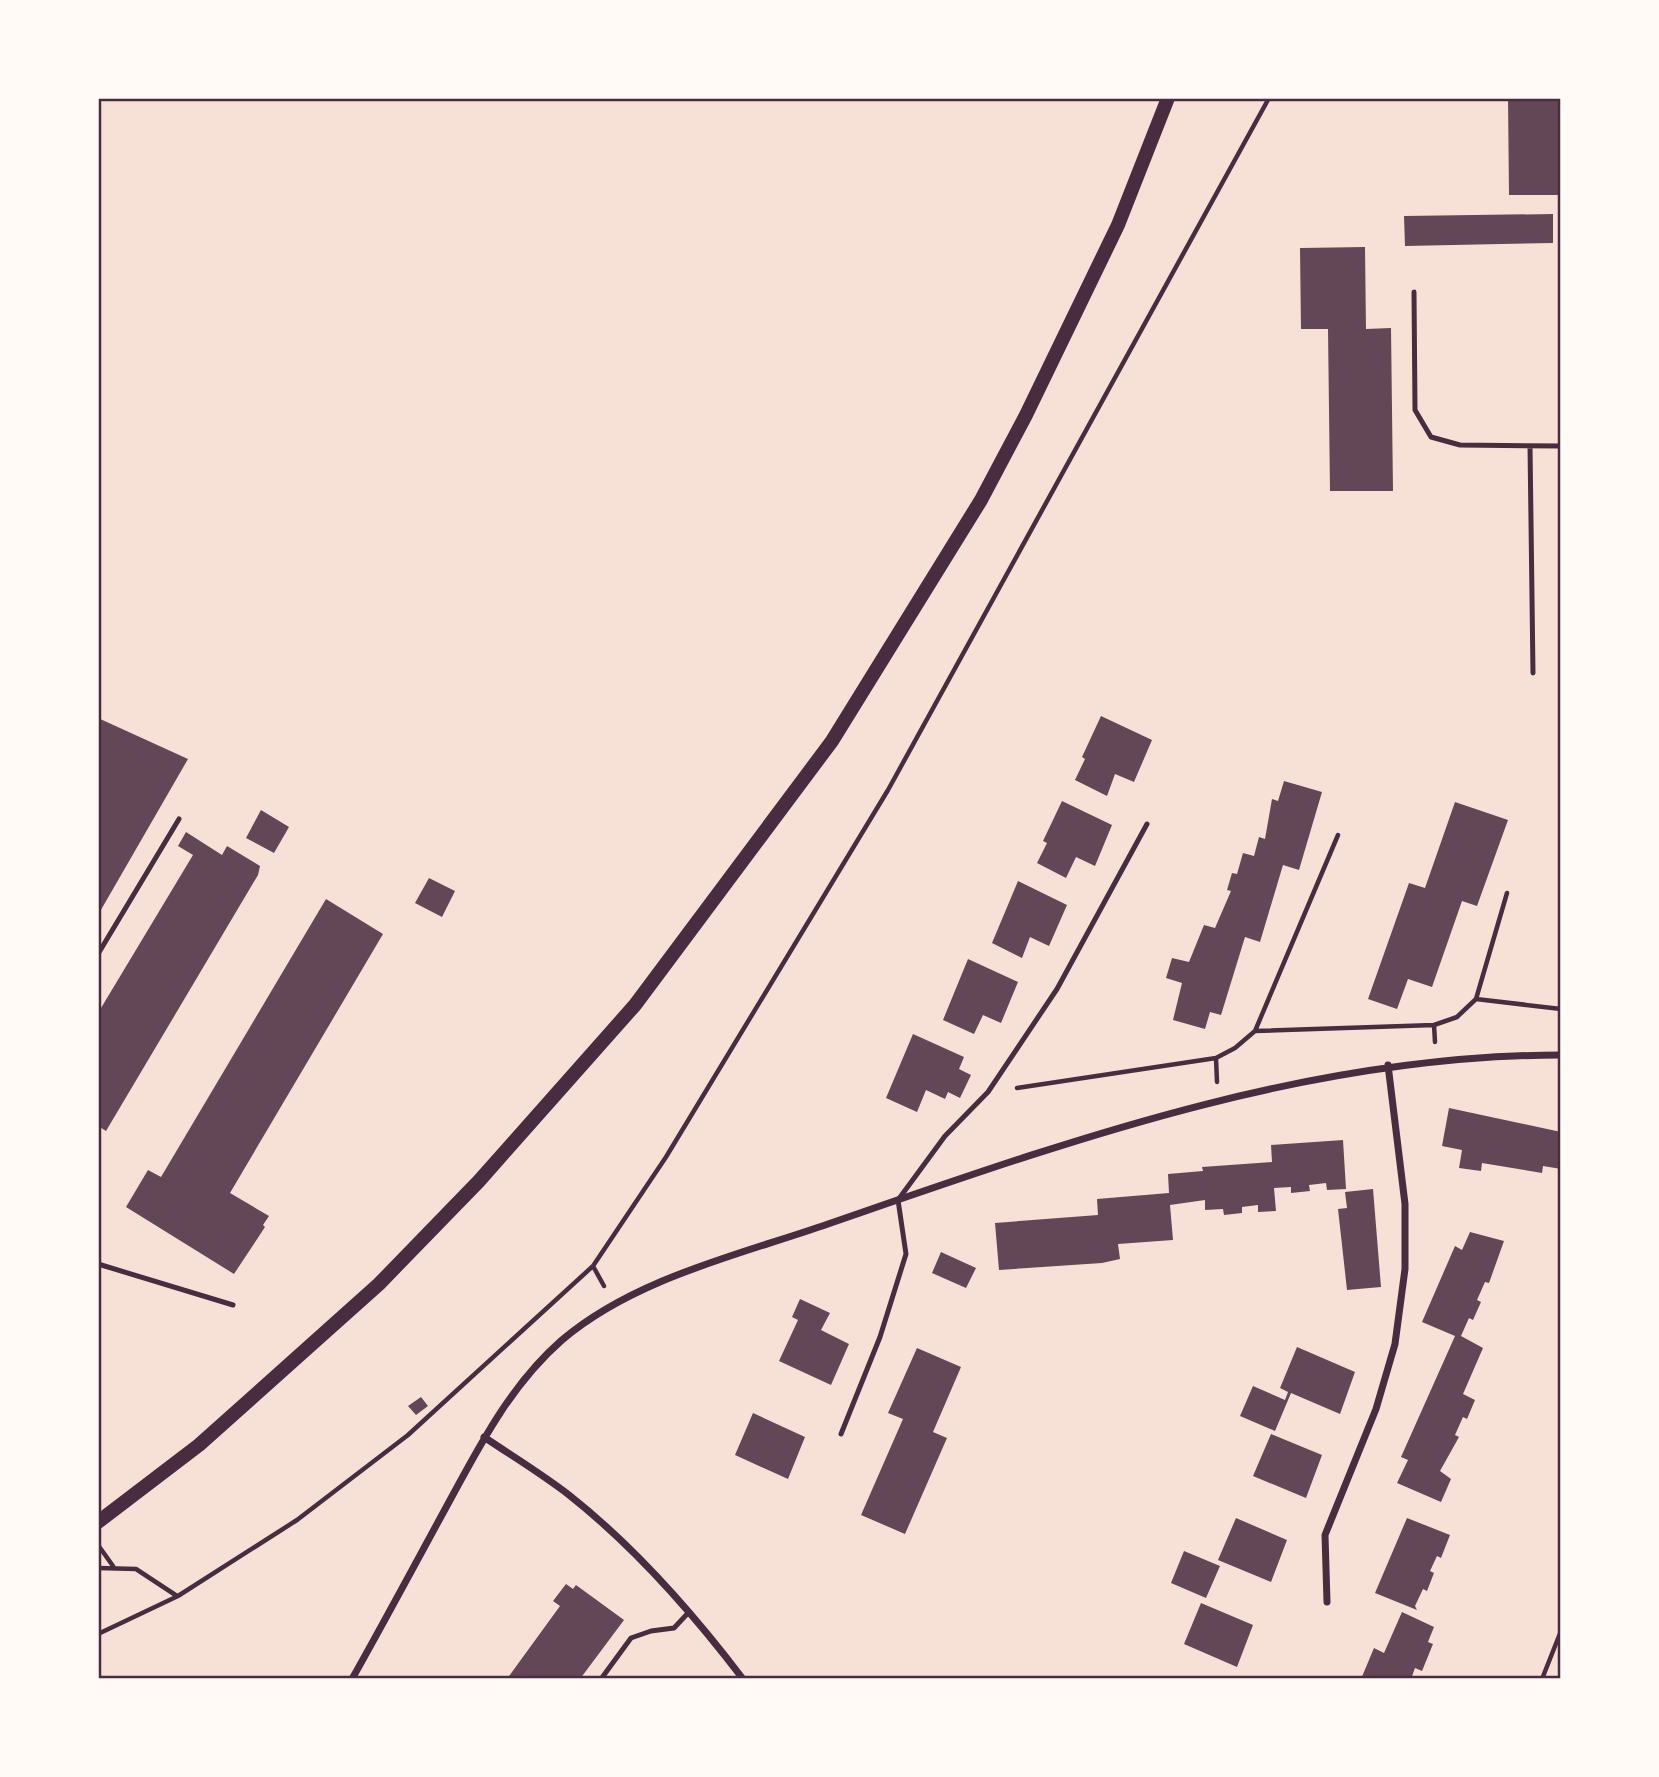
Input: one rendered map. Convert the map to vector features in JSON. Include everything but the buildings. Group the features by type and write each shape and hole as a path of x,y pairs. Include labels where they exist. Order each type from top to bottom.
{"main road":[{"path":"98,1522 199,1445 379,1284 479,1181 635,1005 832,741 981,499 1027,415 1118,225 1168,98"}],"street":[{"path":"352,1679 484,1437 519,1384 563,1339 613,1306 667,1281 1008,1161 1219,1100 1332,1074 1388,1065 1501,1055 1561,1055"},
{"path":"1327,1602 1325,1535 1376,1409 1395,1344 1405,1269 1405,1204 1388,1065"},
{"path":"484,1437 569,1494 633,1551 689,1612 743,1679"}],"lane":[{"path":"1414,292 1415,410 1431,437 1460,445 1561,446"},
{"path":"1530,446 1533,673"},
{"path":"98,954 179,819"},
{"path":"841,1434 880,1337 906,1254 898,1200 945,1136 988,1092 1057,989 1147,824"},
{"path":"98,1264 233,1305"},
{"path":"601,1679 631,1639 651,1631 674,1628 689,1612"}],"path":[{"path":"98,1634 178,1596 297,1520 408,1435 593,1266 666,1157 888,790 1269,98"},
{"path":"988,1092 1216,1058 1255,1031 1338,835"},
{"path":"1255,1031 1434,1026 1457,1017 1476,999 1507,893"},
{"path":"1476,999 1561,1009"},
{"path":"98,1545 114,1567"},
{"path":"98,1569 136,1569 178,1596"},
{"path":"1542,1679 1561,1631"}]}
